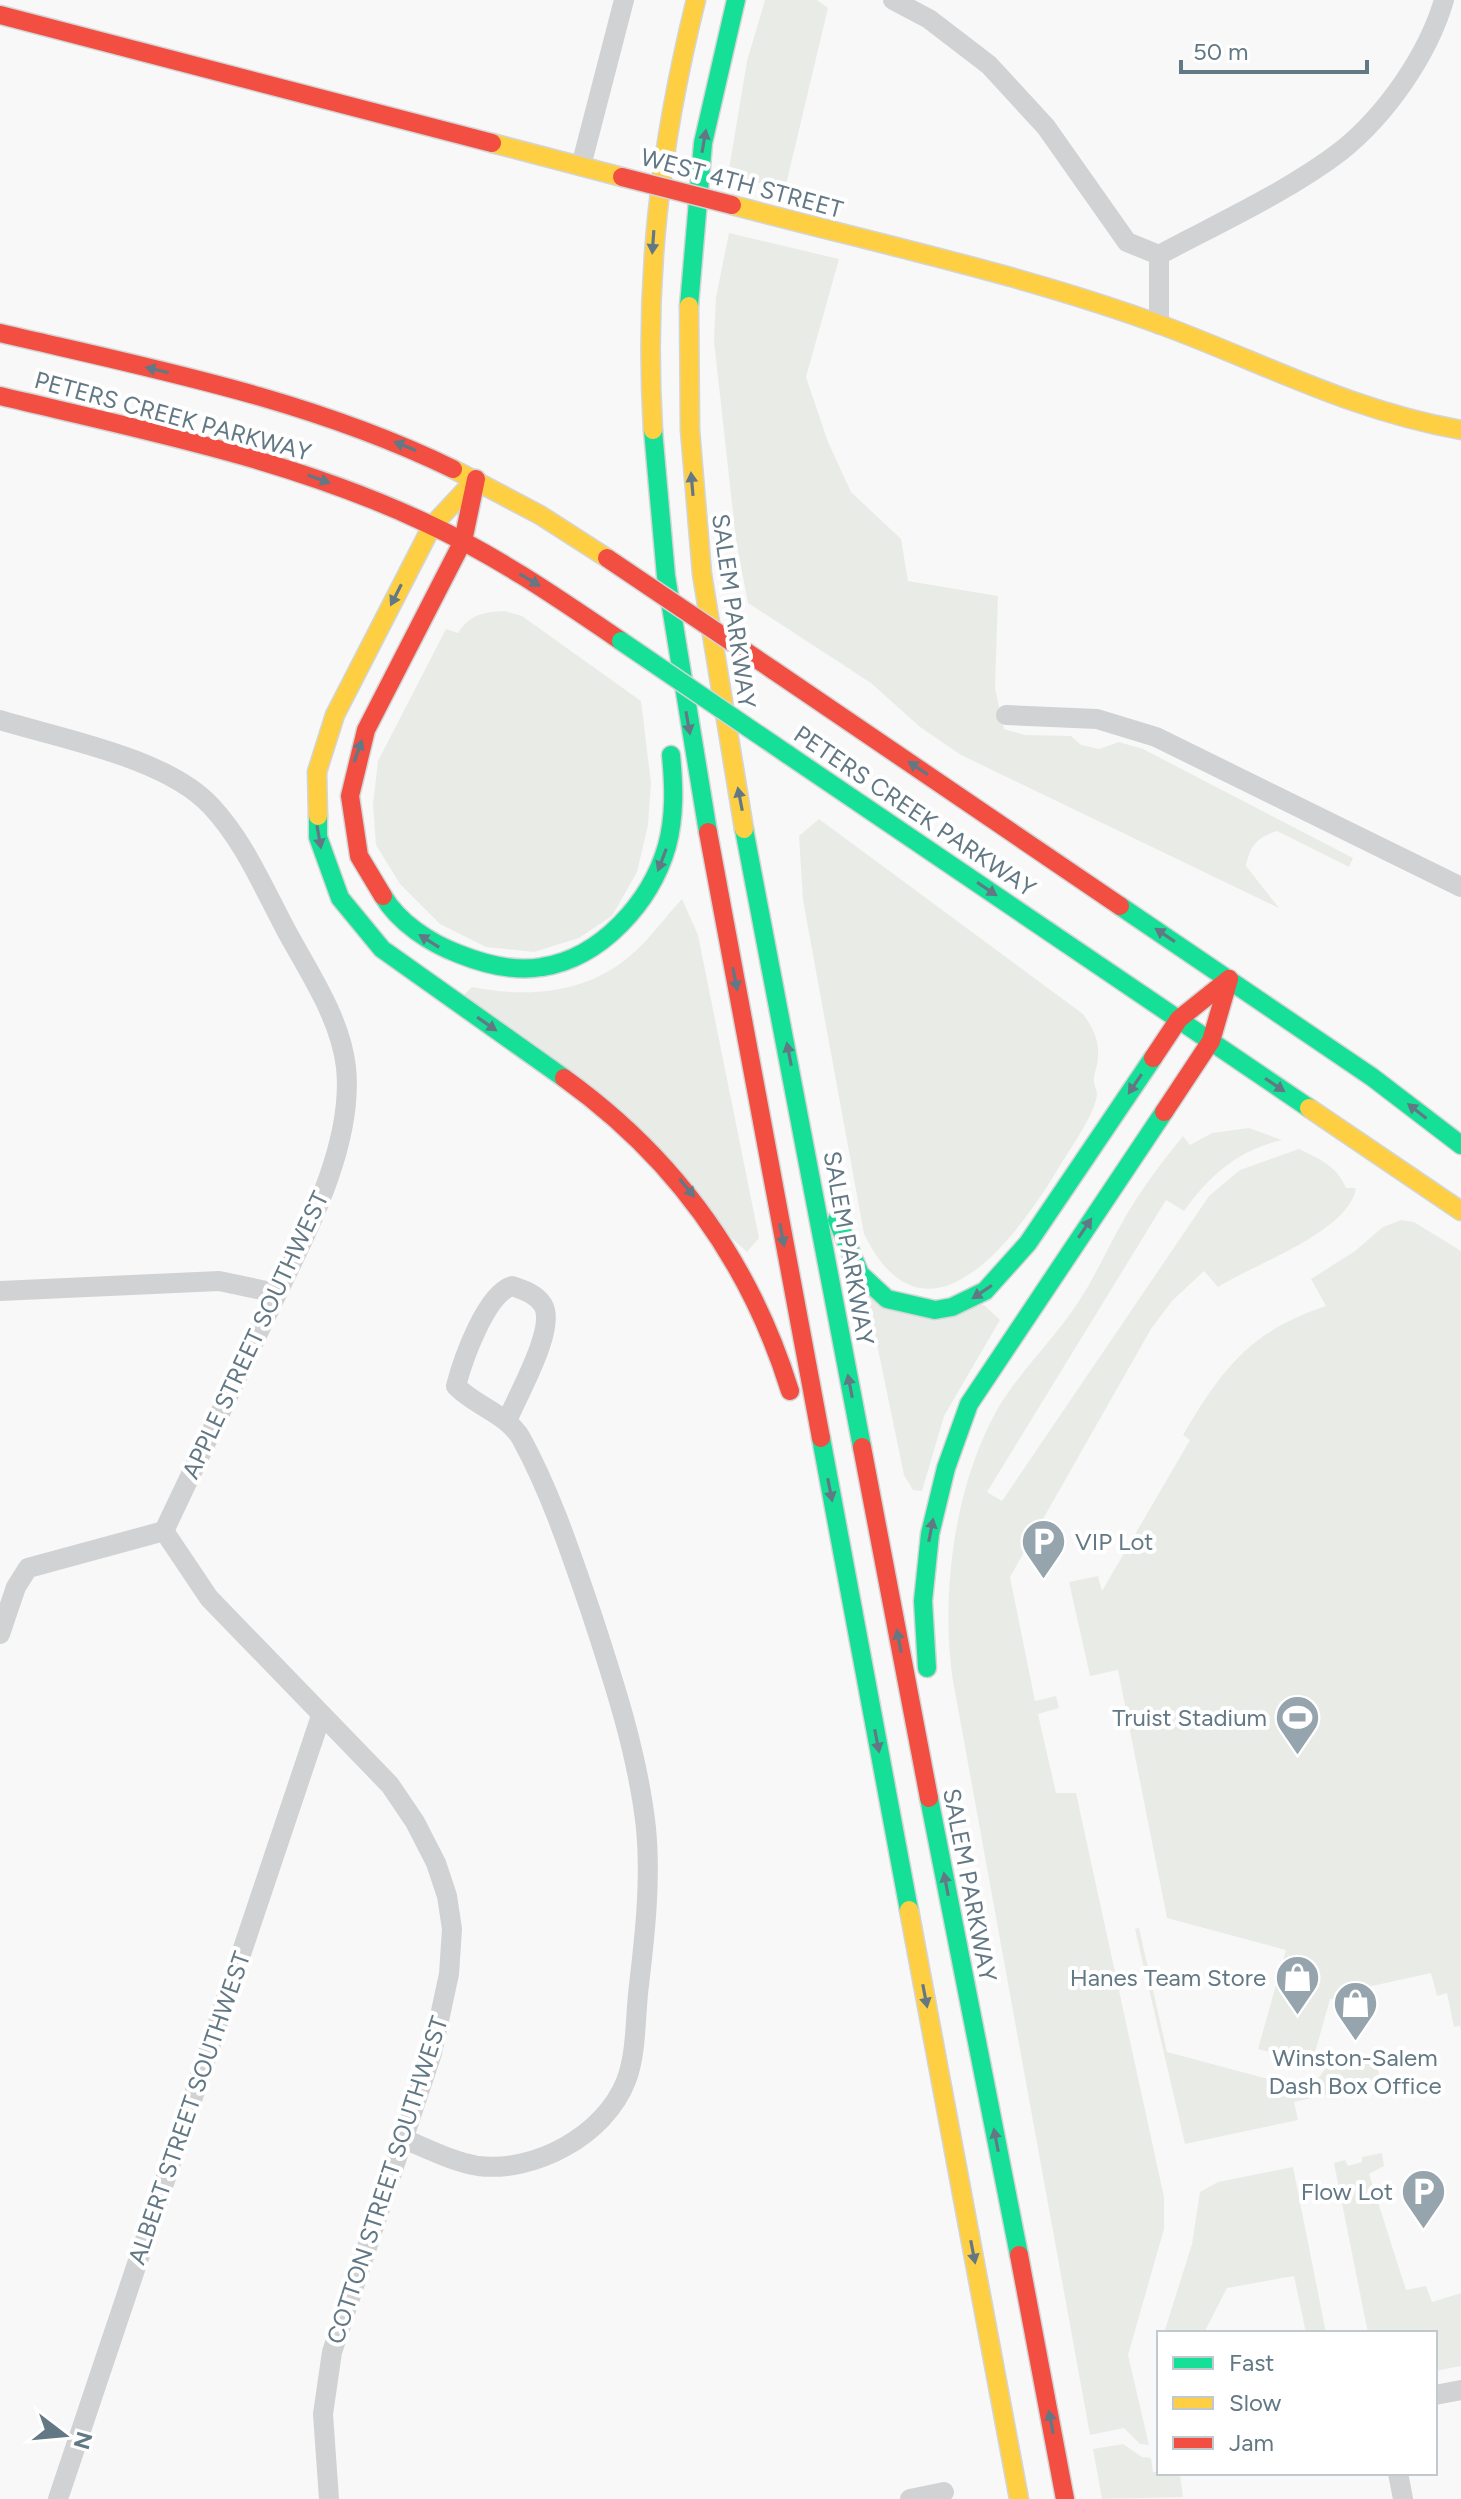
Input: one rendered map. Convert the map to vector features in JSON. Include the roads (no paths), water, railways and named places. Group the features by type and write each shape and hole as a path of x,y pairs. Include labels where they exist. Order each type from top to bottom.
{"main road":[{"path":"696,0 674,90 663,157 649,293 650,441 675,646 1019,2499"},
{"name":"SALEM PARKWAY","path":"736,0 712,97 693,229 687,308 688,425 710,626 935,1828 1065,2499"},
{"name":"WEST 4TH STREET","path":"0,15 965,266 1159,325 1307,387 1405,420 1461,430"},
{"name":"PETERS CREEK PARKWAY","path":"0,333 275,400 372,433 476,479 526,506 1229,979 1372,1077 1461,1145"},
{"name":"PETERS CREEK PARKWAY","path":"0,396 258,459 350,490 463,541 542,588 621,641 1461,1211"},
{"path":"476,479 432,526 335,715 321,751 315,814 330,879 352,916 382,949 590,1097 623,1124 679,1179 743,1270 769,1323 794,1404"},
{"path":"476,479 463,541 366,730 351,778 349,812 355,848 369,881 404,923 454,955 512,968 569,960 622,927 646,894 669,838 675,793 668,730"},
{"path":"662,687 675,646"},
{"path":"804,1131 860,1274 887,1299 903,1306 919,1309 952,1307 985,1291 1014,1262 1179,1019 1229,979"},
{"path":"929,1686 922,1619 926,1556 946,1466 969,1404 1211,1041 1229,979"},
{"path":"815,1512 828,1574 851,1602"},
{"path":"935,1828 946,1787 944,1773"}],"street":[{"path":"581,166 624,0"},
{"path":"893,0 929,19 989,65 1046,127 1127,242 1159,255 1246,209 1341,151 1383,109 1425,47 1444,0"},
{"path":"1159,255 1159,325"},
{"path":"1006,715 1097,719 1156,737 1461,887"},
{"name":"APPLE STREET SOUTHWEST","path":"0,720 146,765 189,787 209,803 237,839 335,1024 347,1084 343,1126 331,1167 276,1293 164,1531"},
{"path":"0,1291 219,1281 276,1293"},
{"path":"404,2139 479,2166 524,2162 557,2151 576,2139 617,2099 627,2078 644,1942 648,1873 646,1828 636,1773 611,1675 567,1541 520,1436 507,1421 468,1398 456,1386 461,1365 495,1295 512,1286 530,1292 544,1306 548,1328 507,1421"},
{"path":"0,1634 16,1587 28,1568 164,1531"},
{"name":"COTTON STREET SOUTHWEST","path":"164,1531 209,1598 390,1785 415,1822 436,1863 447,1896 452,1929 449,1974 432,2053 332,2352 323,2414 329,2499"},
{"name":"ALBERT STREET SOUTHWEST","path":"58,2499 321,1716"},
{"path":"1437,2395 1461,2390"},
{"path":"1398,2475 1403,2499"},
{"path":"910,2499 944,2492"}],"place":[{"name":"VIP Lot","path":"1044,1580"},
{"name":"Truist Stadium","path":"1298,1756"},
{"name":"Hanes Team Store","path":"1297,2016"},
{"name":"Winston-Salem Dash Box Office","path":"1355,2042"},
{"name":"Flow Lot","path":"1424,2230"}]}
